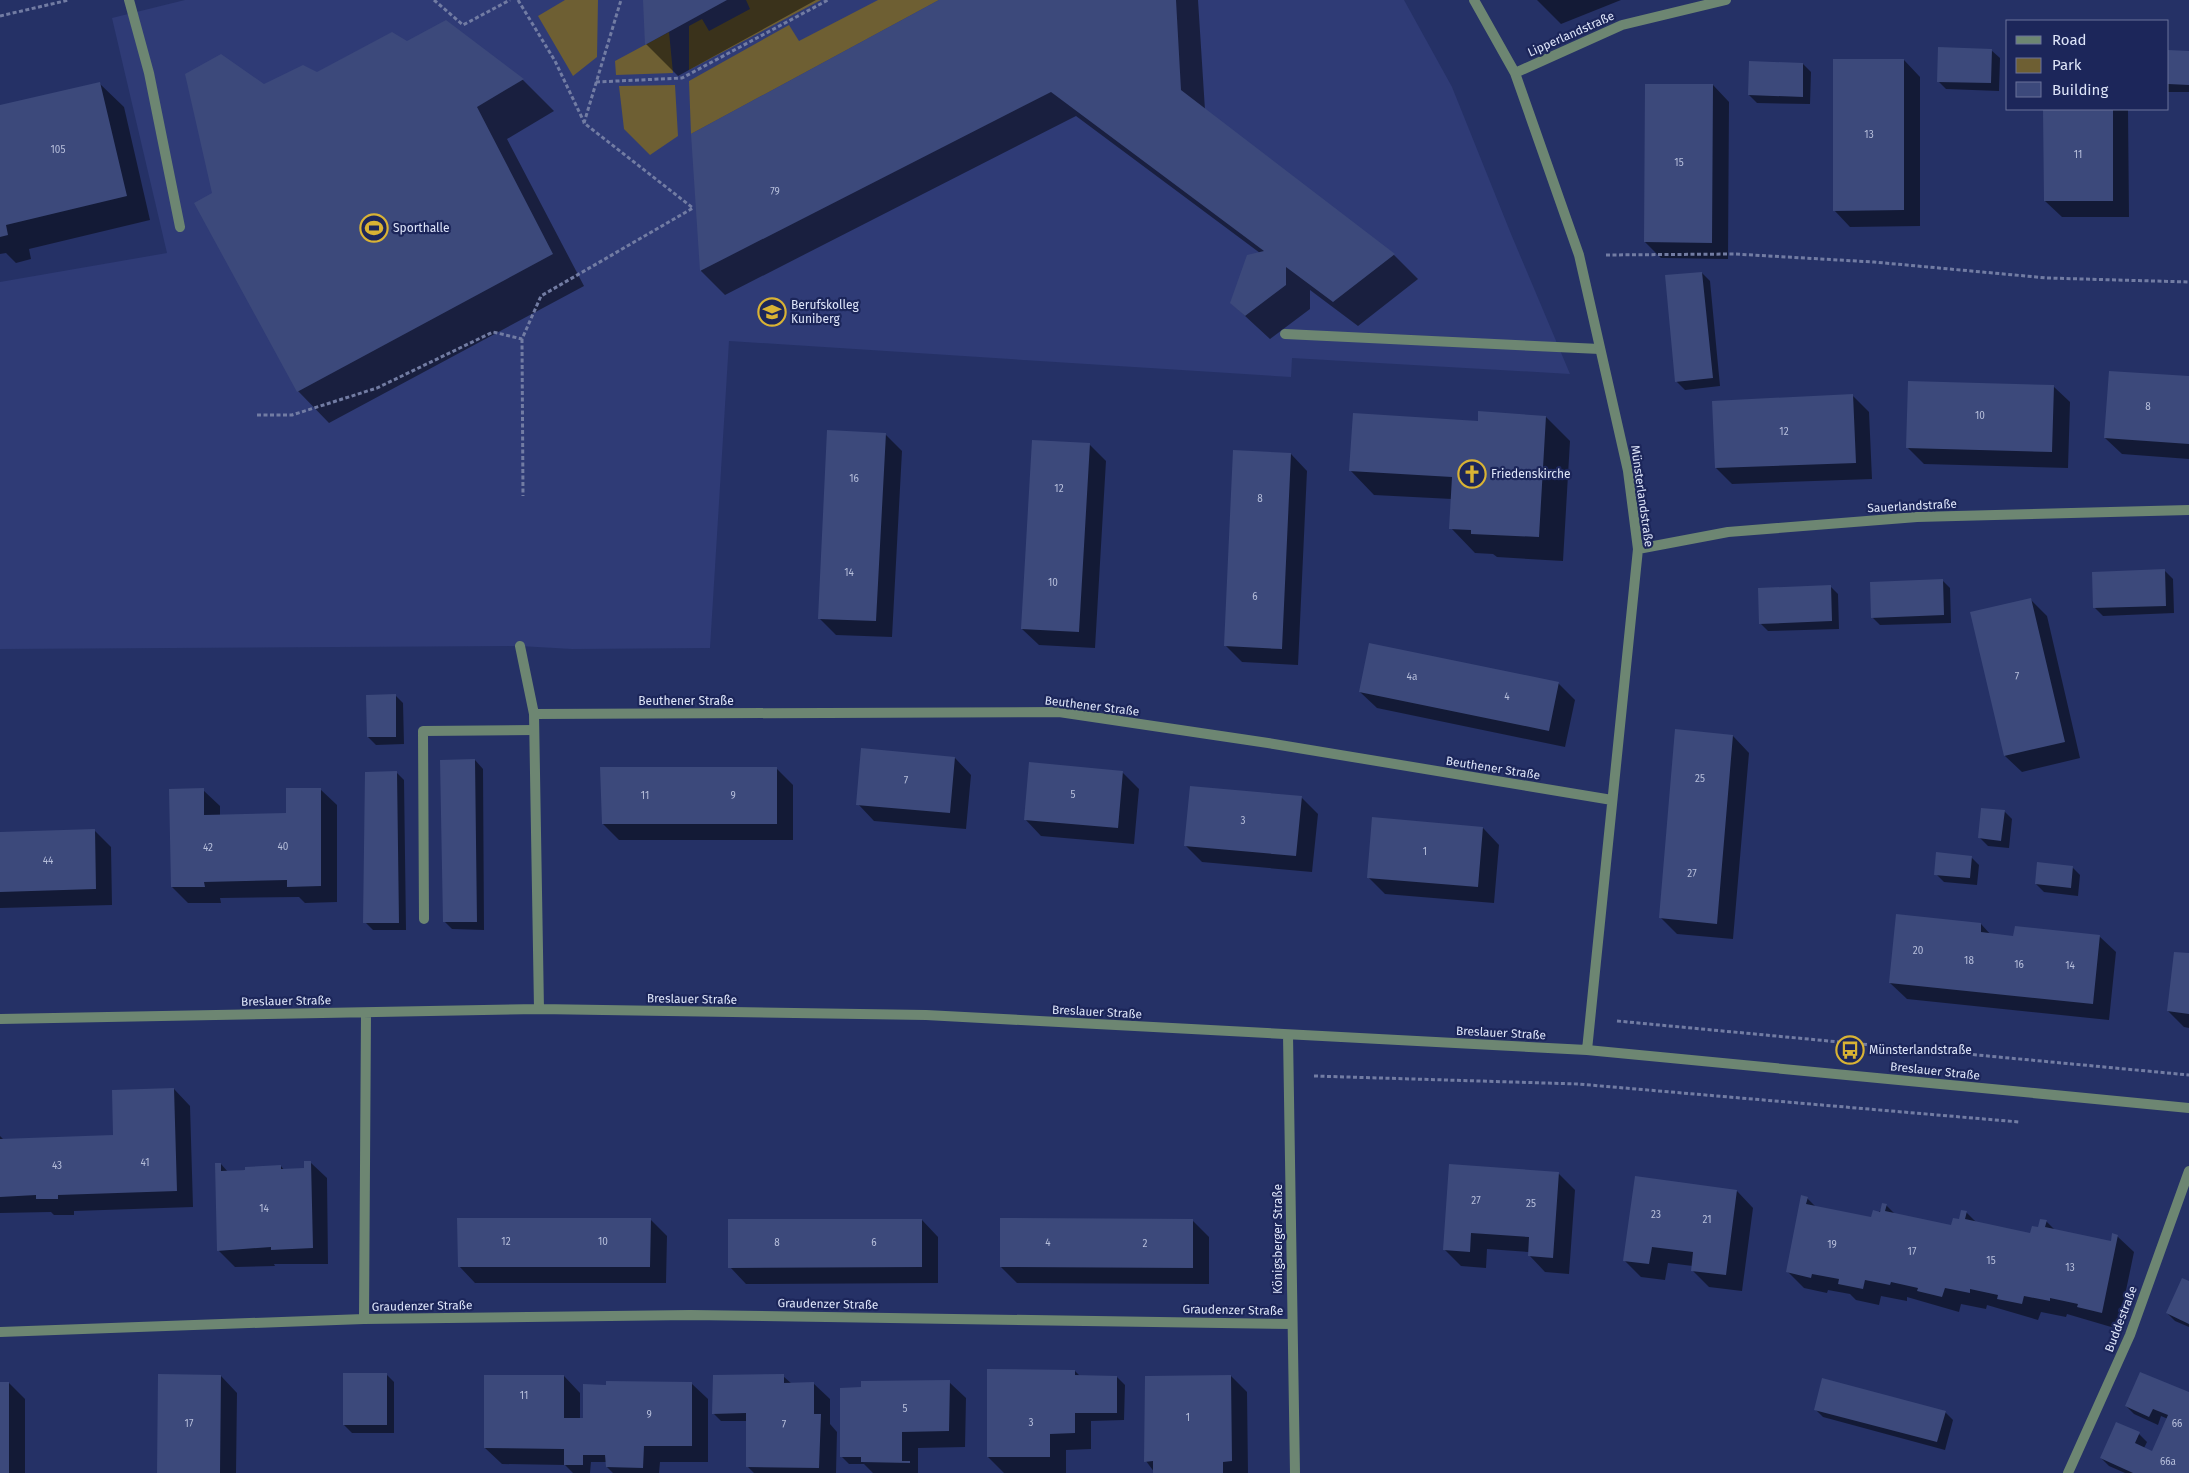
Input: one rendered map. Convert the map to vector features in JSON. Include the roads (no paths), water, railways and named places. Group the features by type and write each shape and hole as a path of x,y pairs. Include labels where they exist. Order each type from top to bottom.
{"street":[{"path":"129,0 149,73 180,227"},
{"name":"Münsterlandstraße","path":"1474,0 1514,73 1579,255 1628,471 1638,549 1587,1050"},
{"name":"Lipperlandstraße","path":"1514,73 1622,25 1726,0"},
{"path":"1285,334 1600,349"},
{"name":"Sauerlandstraße","path":"1638,549 1728,532 1916,517 2189,510"},
{"path":"520,646 534,714 539,1009"},
{"name":"Beuthener Straße","path":"534,714 1058,712 1278,745 1612,800"},
{"path":"424,919 423,731 534,730"},
{"name":"Breslauer Straße","path":"0,1019 539,1009 926,1015 1587,1050 2189,1108"},
{"name":"Graudenzer Straße","path":"364,1319 366,1013"},
{"name":"Königsberger Straße","path":"1288,1035 1291,1324 1295,1473"},
{"name":"Buddestraße","path":"2068,1473 2130,1335 2189,1171"},
{"name":"Graudenzer Straße","path":"0,1332 364,1319 691,1314 1291,1324"}],"place":[{"name":"Sporthalle","path":"374,228"},
{"name":"Berufskolleg Kuniberg","path":"772,312"},
{"name":"Friedenskirche","path":"1472,474"},
{"name":"Münsterlandstraße","path":"1850,1050"}]}
